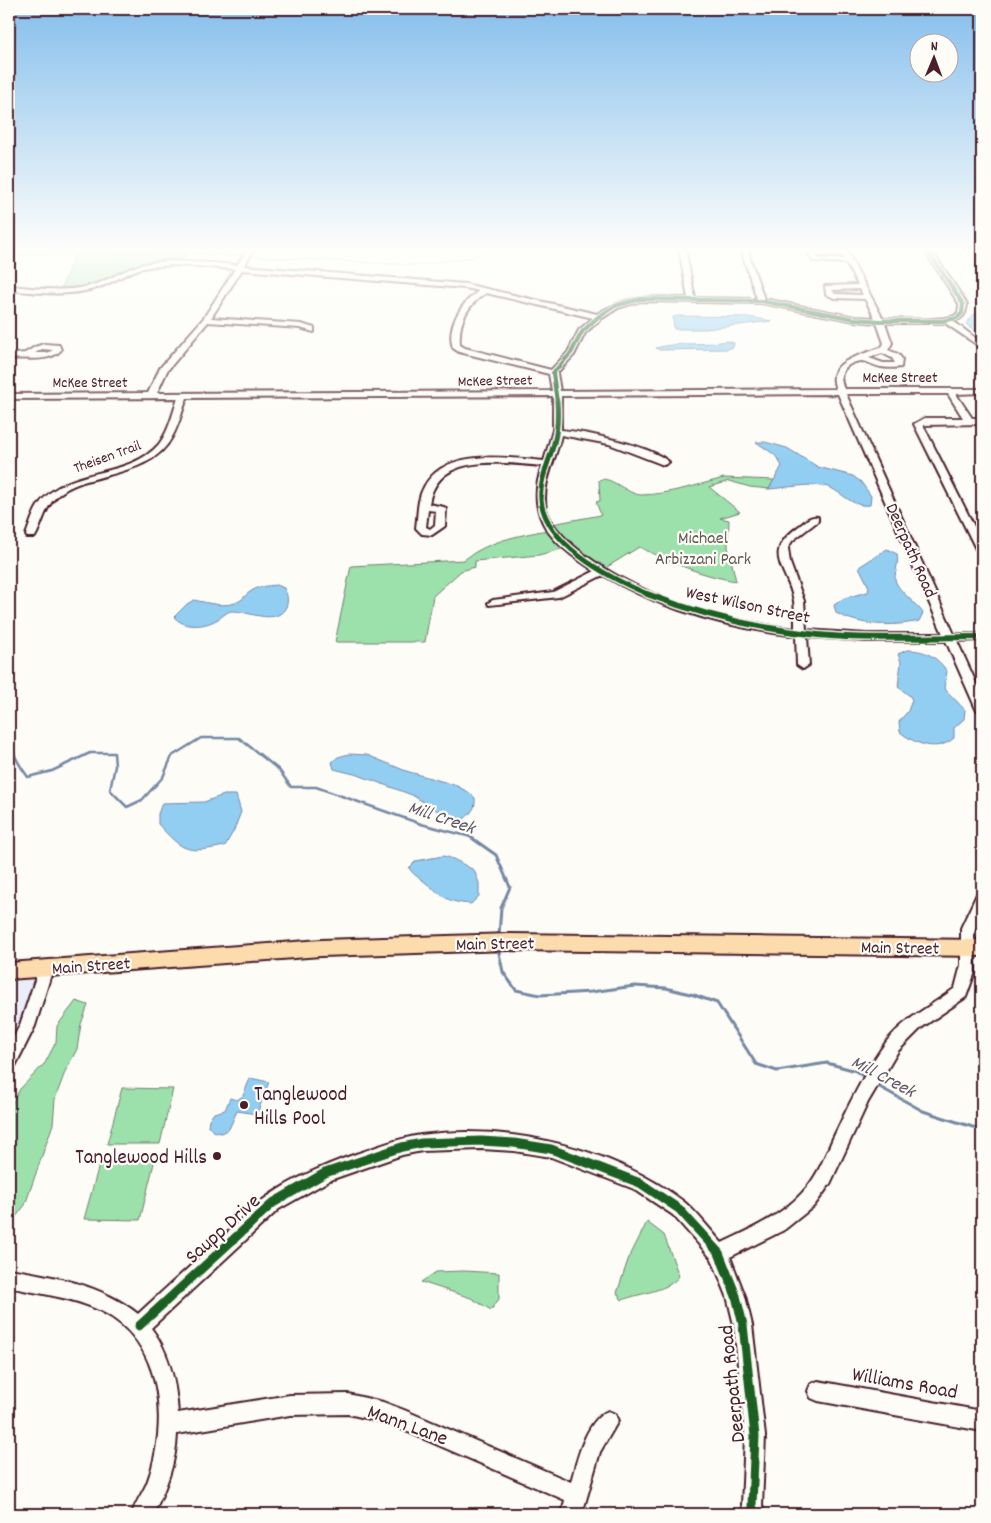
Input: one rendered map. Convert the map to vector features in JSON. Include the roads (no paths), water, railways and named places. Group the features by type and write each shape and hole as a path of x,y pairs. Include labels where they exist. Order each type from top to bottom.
{"main road":[{"name":"Main Street","path":"9,971 321,948 510,942 976,948"}],"street":[{"path":"461,319 456,346 462,350 553,373 571,353 582,332 596,319"},
{"path":"856,319 948,321 954,319"},
{"path":"151,396 163,370 206,320 301,326 311,330"},
{"path":"841,391 836,380 837,373 843,366 882,350 888,343 880,321"},
{"path":"948,321 982,346"},
{"path":"863,358 882,365 898,365 900,361 895,356 882,350"},
{"path":"9,356 28,354"},
{"name":"West Wilson Street","path":"553,373 556,393 557,432 546,464 540,495 545,518 562,540 577,554 602,570 650,594 681,606 744,622 801,632 848,637 982,637"},
{"name":"Deerpath Road","path":"841,391 982,709"},
{"path":"950,391 969,421"},
{"name":"McKee Street","path":"9,396 982,391"},
{"name":"Theisen Trail","path":"31,535 43,506 59,491 90,476 128,467 144,460 160,448 165,443 183,396"},
{"path":"982,421 918,423 982,551"},
{"path":"557,432 600,437 620,443 664,462"},
{"path":"424,506 428,486 434,477 458,464 475,460 496,460 546,464"},
{"path":"803,665 798,594 785,563 783,548 788,539 815,519"},
{"path":"493,602 555,595 572,588 602,570"},
{"path":"719,1253 773,1226 807,1201 820,1185 861,1100 904,1033 961,992 966,982 976,948 967,936 970,919 982,898"},
{"path":"9,1061 27,1026 46,968"},
{"name":"Saupp Drive","path":"139,1326 273,1203 325,1172 402,1147 422,1143 458,1140 514,1142 551,1149 597,1165 640,1183 679,1209 719,1253"},
{"name":"Deerpath Road","path":"719,1253 736,1296 743,1324 755,1436 752,1505 754,1514"},
{"path":"9,1278 80,1294 119,1310 139,1326 156,1353 166,1381 169,1425 165,1455 156,1485 142,1514"},
{"name":"Williams Road","path":"818,1391 982,1421"},
{"name":"Mann Lane","path":"169,1425 290,1405 348,1404 383,1412 404,1420 574,1505"},
{"path":"574,1505 591,1447 608,1421"}],"water":[{"path":"673,319 760,319 772,321 706,329 674,329"},
{"path":"970,319 982,319 982,337 966,324"},
{"path":"727,341 734,343 733,347 728,349 659,350 656,348 674,345"},
{"path":"756,442 765,442 787,448 818,467 853,476 861,482 871,496 870,505 857,504 830,488 818,485 769,489 782,466 775,455"},
{"path":"887,549 897,554 896,583 902,592 923,613 919,621 887,625 876,624 855,621 836,613 834,605 844,598 868,592 869,587 859,567"},
{"path":"277,585 284,588 287,602 286,607 281,613 275,616 268,617 231,611 213,622 195,626 184,624 174,617 194,600 224,605 236,603 256,589"},
{"path":"907,650 925,653 939,661 947,671 944,688 965,710 964,719 954,728 954,738 947,743 933,746 926,745 912,740 900,732 899,722 908,711 912,700 910,696 898,687 901,662 898,654"},
{"path":"349,754 367,755 406,771 455,785 475,798 474,807 464,819 446,816 412,795 358,775 334,769 332,762 338,757"},
{"path":"224,795 236,795 241,812 225,846 203,850 187,848 174,841 158,824 158,814 162,803 204,802"},
{"path":"443,856 474,870 479,883 479,896 471,904 447,898 415,875 409,868 416,861"},
{"name":"Tanglewood Hills Pool","path":"250,1078 269,1082 257,1114 237,1111 229,1129 221,1133 213,1131 208,1126 209,1119 214,1113 225,1110 230,1098 237,1100 243,1096"}],"waterway":[{"name":"Mill Creek","path":"9,729 13,729 13,749 20,766 28,777 52,771 90,753 114,753 115,766 110,790 127,807 142,800 163,777 172,756 201,738 239,738 279,770 291,787 316,787 421,824 470,837"},
{"name":"Mill Creek","path":"470,837 496,855 510,887 501,908 499,935"},
{"name":"Mill Creek","path":"498,948 503,972 516,990 540,995 591,992 635,986 666,988 694,995 717,1003 756,1064 777,1071 827,1063 856,1071 865,1078"},
{"name":"Mill Creek","path":"876,1085 923,1111 982,1130"}],"place":[{"name":"Tanglewood Hills Pool","path":"244,1105"},
{"name":"Tanglewood Hills","path":"217,1156"}],"park label":[{"name":"Michael Arbizzani Park","path":"703,547"}]}
